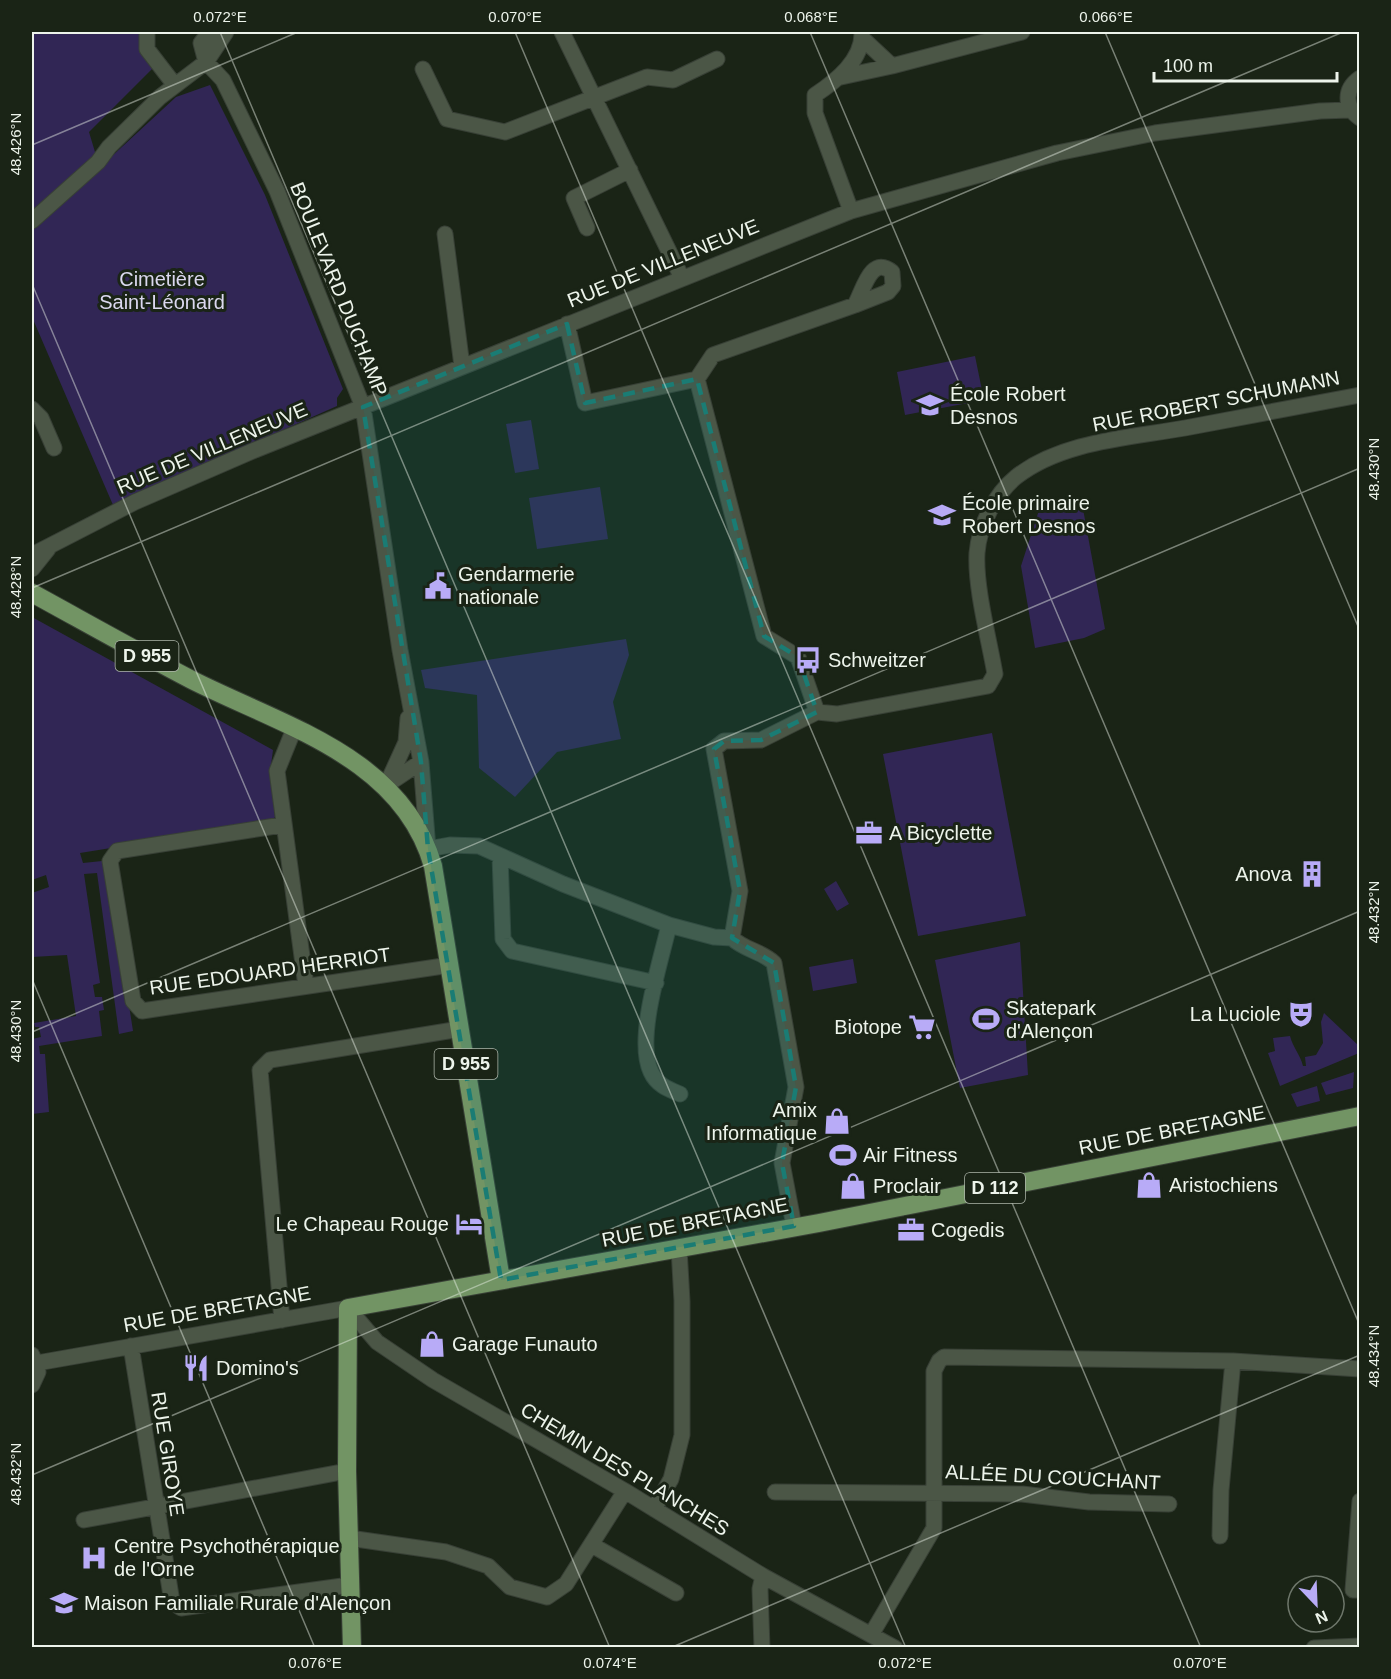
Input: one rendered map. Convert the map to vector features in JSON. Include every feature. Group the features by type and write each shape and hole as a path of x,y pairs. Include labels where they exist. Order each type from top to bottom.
{"main road":[{"name":"D 955","path":"32,592 193,680 294,729 365,768 386,786"},
{"name":"BOULEVARD DUCHAMP","path":"386,786 407,810 428,849 450,965 501,1280"},
{"name":"RUE DE BRETAGNE","path":"348,1308 679,1248 1359,1116"},
{"path":"348,1308 347,1471 352,1647"}],"street":[{"path":"147,32 147,49 174,84"},
{"path":"206,62 201,43 210,32"},
{"path":"32,221 98,162 109,147 174,84 206,62 226,32"},
{"path":"562,32 682,278"},
{"path":"851,211 815,113 815,95 841,77 1022,32"},
{"path":"841,77 862,35 892,66"},
{"path":"423,69 447,119 505,132 647,77 673,80 717,59"},
{"name":"BOULEVARD DUCHAMP","path":"206,62 223,80 277,191 363,406 421,762 428,849"},
{"path":"1320,111 1355,82"},
{"path":"1355,82 1348,103 1355,114"},
{"name":"RUE DE VILLENEUVE","path":"32,555 135,502 363,406 851,211 1057,153 1155,133 1320,111 1355,114"},
{"path":"587,228 574,198 630,170"},
{"path":"445,234 462,366"},
{"path":"732,938 740,891 714,749 724,741 761,740 817,712 798,657 764,636 697,380 713,355 855,305"},
{"path":"567,324 585,403 697,380"},
{"name":"RUE ROBERT SCHUMANN","path":"817,712 837,714 988,686 992,682 995,674 977,552 985,523 995,500 1015,478 1039,463 1057,454 1112,441 1359,395"},
{"path":"32,409 41,418 54,448"},
{"path":"32,569 50,547"},
{"name":"BOULEVARD DUCHAMP","path":"386,786 406,742 408,692"},
{"path":"294,729 277,771 282,825 306,986"},
{"path":"386,786 421,762"},
{"name":"RUE EDOUARD HERRIOT","path":"282,825 117,851 110,861 133,1001 142,1011 450,965"},
{"path":"428,849 439,845 479,846 669,925 714,937 732,938 741,947 768,957 774,963 796,1087 782,1163 794,1226"},
{"path":"500,856 503,939 512,951 656,983"},
{"path":"669,925 645,1033 645,1054 651,1073 661,1086 680,1094"},
{"path":"282,1320 260,1070 270,1060 460,1029"},
{"path":"654,1509 671,1479 681,1435 682,1300 679,1248"},
{"name":"RUE DE BRETAGNE","path":"34,1359 131,1346 348,1308"},
{"name":"CHEMIN DES PLANCHES","path":"348,1308 377,1342 433,1380 625,1491 763,1576 895,1647"},
{"name":"RUE GIROYE","path":"131,1346 172,1602 180,1608 351,1585"},
{"path":"871,1635 934,1528 934,1371 944,1357 1233,1361 1359,1369"},
{"path":"32,1385 37,1376 34,1359"},
{"path":"1221,1536 1221,1490 1233,1361"},
{"path":"84,1520 347,1471"},
{"path":"350,1538 446,1552 488,1566 510,1587 547,1597 566,1584 625,1491"},
{"name":"ALLÉE DU COUCHANT","path":"775,1492 1022,1494 1089,1502 1169,1504"},
{"path":"1359,1501 1353,1590 1359,1590"},
{"path":"592,1545 676,1593"},
{"path":"762,1647 760,1589 763,1576"},
{"path":"1314,1647 1359,1646"}],"highlighted area":[{"path":"567,324 585,403 697,379 764,636 798,657 817,712 761,740 724,741 714,749 740,891 732,938 774,963 796,1087 782,1163 794,1226 501,1280 428,849 421,762 363,407"}],"green space":[{"path":"32,32 147,32 158,63 89,132 98,162 32,221"},
{"name":"Cimetière Saint-Léonard","path":"210,85 265,195 343,389 337,398 337,406 113,505 32,317 32,230 176,97"},
{"path":"975,356 984,400 905,415 897,372"},
{"path":"531,420 539,469 515,473 506,424"},
{"path":"600,487 608,539 537,549 529,498"},
{"path":"1081,498 1105,629 1084,638 1035,648 1021,566 1041,504"},
{"path":"32,617 273,750 270,773 275,817 271,822 80,853 83,863 102,861 108,869 133,1031 119,1034 97,873 84,874 100,983 93,985 95,997 102,997 104,1010 99,1011 102,1036 39,1046 40,1054 45,1054 49,1112 32,1114 32,1039 41,1037 39,1027 35,1027 34,1023 76,1016 67,955 32,957 32,893 49,887 46,875 32,880"},
{"path":"626,639 629,655 613,702 621,739 557,752 515,797 479,768 477,695 425,688 421,670"},
{"path":"992,733 1026,916 918,936 883,754"},
{"path":"836,881 849,904 837,911 824,889"},
{"name":"Skatepark d'Alençon","path":"1020,942 1028,1075 960,1088 935,960"},
{"path":"853,959 857,983 813,991 809,967"},
{"path":"1324,1013 1359,1046 1359,1053 1280,1086 1268,1053 1275,1051 1273,1038 1290,1036 1303,1066 1306,1066 1305,1057 1316,1055 1323,1043 1321,1022"},
{"path":"1354,1072 1353,1088 1326,1095 1321,1083"},
{"path":"1317,1086 1320,1101 1297,1107 1291,1094"}],"place":[{"name":"École Robert Desnos","path":"930,405"},
{"name":"École primaire Robert Desnos","path":"942,515"},
{"name":"Gendarmerie nationale","path":"438,586"},
{"name":"Schweitzer","path":"808,660"},
{"name":"A Bicyclette","path":"869,833"},
{"name":"Anova","path":"1312,874"},
{"name":"La Luciole","path":"1301,1014"},
{"name":"Skatepark d'Alençon","path":"986,1019"},
{"name":"Biotope","path":"922,1027"},
{"name":"Amix Informatique","path":"837,1121"},
{"name":"Air Fitness","path":"843,1155"},
{"name":"Aristochiens","path":"1149,1185"},
{"name":"Proclair","path":"853,1186"},
{"name":"Le Chapeau Rouge","path":"469,1224"},
{"name":"Cogedis","path":"911,1230"},
{"name":"Garage Funauto","path":"432,1344"},
{"name":"Domino's","path":"196,1368"},
{"name":"Centre Psychothérapique de l'Orne","path":"94,1558"},
{"name":"Maison Familiale Rurale d'Alençon","path":"64,1603"}]}
